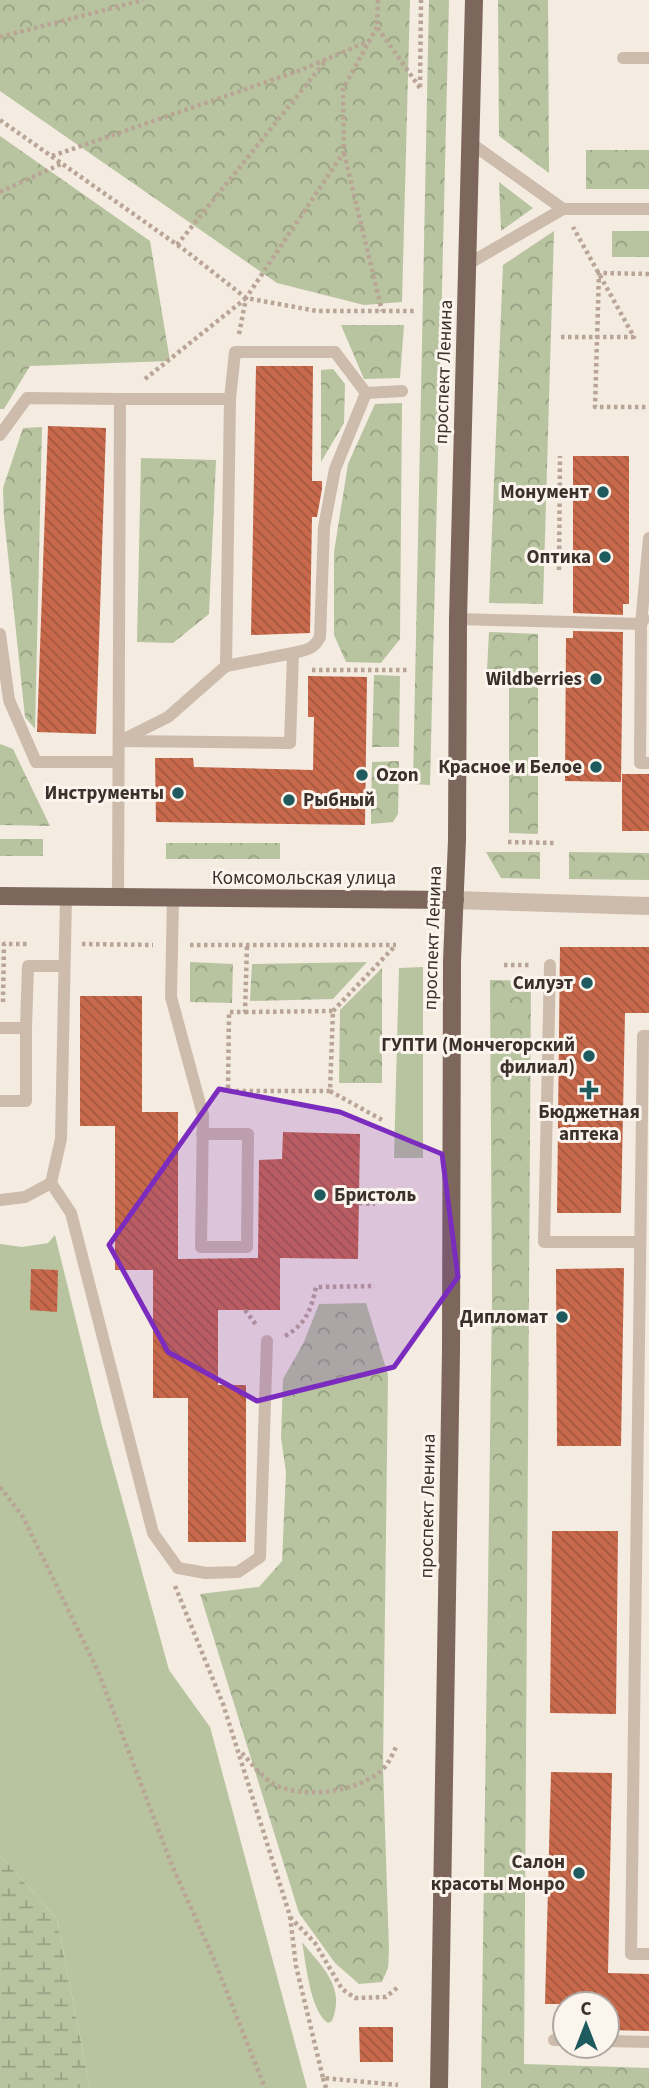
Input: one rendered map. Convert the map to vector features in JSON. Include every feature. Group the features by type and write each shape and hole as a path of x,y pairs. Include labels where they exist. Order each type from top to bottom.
{"main road":[{"name":"проспект Ленина","path":"439,2088 451,1365 452,961 474,0"},
{"name":"Комсомольская улица","path":"0,896 455,900"}],"street":[{"name":"Комсомольская улица","path":"455,900 649,906"}],"lane":[{"path":"623,58 649,58"},
{"path":"471,144 563,209"},
{"path":"468,264 563,209 649,209"},
{"path":"226,666 230,398 235,352 335,352 366,393"},
{"path":"366,393 402,391"},
{"path":"120,741 168,717 226,666 306,650 316,645 320,637 324,527 335,469 366,393"},
{"path":"0,435 27,398 230,398"},
{"path":"118,897 120,399"},
{"path":"649,538 640,763 649,763"},
{"path":"645,624 649,610"},
{"path":"458,619 645,624"},
{"path":"0,634 5,701 36,762 118,762"},
{"path":"120,741 289,743 293,653"},
{"path":"66,897 61,1139 51,1183 71,1213 153,1533 178,1568 206,1573 238,1572 260,1557 267,1341"},
{"path":"173,898 171,996 203,1115 202,1135 201,1247 247,1247 248,1135 202,1135"},
{"path":"550,965 544,1242 639,1242"},
{"path":"0,1101 26,1101 28,967 64,966"},
{"path":"0,1028 26,1028"},
{"path":"649,1036 643,1036 639,1242 643,1477 631,1954 649,1954"},
{"path":"0,1200 25,1197 51,1183"},
{"path":"621,2041 649,2042"}],"path":[{"path":"0,37 143,0"},
{"path":"378,0 377,27 343,89 344,152 382,311"},
{"path":"377,27 420,88 421,0"},
{"path":"51,156 301,70 370,41"},
{"path":"177,245 328,58"},
{"path":"0,120 177,245 246,298 317,311 414,311"},
{"path":"120,399 246,298 344,152"},
{"path":"0,192 62,164"},
{"path":"561,337 634,337 563,209"},
{"path":"599,273 649,274"},
{"path":"599,273 595,407 649,407"},
{"path":"235,352 246,298"},
{"path":"559,570 560,456"},
{"path":"293,670 407,670"},
{"path":"508,842 555,843"},
{"path":"245,1012 247,945"},
{"path":"330,1091 333,1011 396,945"},
{"path":"504,965 550,965"},
{"path":"333,1011 229,1012 228,1091 330,1091 384,1121"},
{"path":"359,1203 375,1204"},
{"path":"267,1341 284,1337 298,1329 310,1314 316,1287 376,1286"},
{"path":"0,1487 23,1517 98,1671 171,1863 213,1957 265,2088"},
{"path":"173,1582 239,1750 289,1916 296,1966 326,2088"},
{"path":"239,1750 269,1781 308,1793 343,1789 368,1780 383,1768 397,1745"},
{"path":"289,1916 315,1943 342,1989 355,1998 386,1997 398,1987"},
{"path":"323,2078 398,2085"}],"highlighted area":[{"path":"219,1089 340,1112 442,1154 458,1277 394,1367 257,1401 168,1352 109,1245"}],"green space":[{"path":"0,0 410,0 402,302 364,305 277,283 0,91"},
{"path":"429,0 449,0 430,785 413,784"},
{"path":"498,0 548,0 549,173 499,136"},
{"path":"0,136 150,241 170,361 30,366 4,409 0,409"},
{"path":"586,150 649,150 649,189 586,189"},
{"path":"499,182 533,208 501,231 501,230"},
{"path":"554,231 543,604 489,603 503,265"},
{"path":"612,231 649,231 649,257 612,257"},
{"path":"341,325 404,325 400,378 364,379"},
{"path":"333,369 345,384 344,423 321,462 321,370"},
{"path":"402,403 400,639 381,663 346,662 334,635 334,552 348,464 375,404"},
{"path":"42,427 35,729 25,717 3,488 23,428"},
{"path":"141,458 216,460 209,614 173,643 137,642"},
{"path":"489,632 538,634 538,834 509,833 509,680 487,670"},
{"path":"374,675 400,676 399,747 372,747"},
{"path":"0,744 13,749 50,826 0,825"},
{"path":"399,761 398,814 393,822 371,824 372,762"},
{"path":"0,839 43,839 43,856 0,856"},
{"path":"166,843 280,843 280,859 166,859"},
{"path":"486,852 540,852 540,879 501,878"},
{"path":"569,852 649,853 649,880 569,879"},
{"path":"190,962 233,964 232,1003 190,1002"},
{"path":"367,962 333,999 250,1001 252,964"},
{"path":"423,967 423,1158 394,1158 399,968"},
{"path":"382,968 382,1083 339,1083 340,1010"},
{"path":"490,980 531,981 524,2064 649,2068 649,2088 481,2088 492,1299"},
{"path":"55,1235 103,1430 169,1670 210,1727 307,2088 90,2088 57,1919 0,1855 0,1244 22,1247 48,1243"},
{"path":"366,1303 388,1375 383,1768 389,1950 388,1968 382,1982 359,1984 335,1963 299,1913 200,1594 259,1587 282,1561 286,1472 281,1438 283,1379 303,1344 319,1304"},
{"path":"0,1855 57,1919 90,2088 0,2088"},
{"path":"302,1942 324,1969 334,1988 336,2009 332,2021 328,2023 313,1998"}],"building":[{"path":"256,366 313,366 312,481 322,481 322,489 317,517 312,517 310,633 251,635"},
{"path":"48,426 106,428 96,734 37,732"},
{"path":"573,456 629,456 629,604 623,604 623,615 573,613"},
{"path":"573,631 623,632 621,782 565,781 566,638 573,638"},
{"path":"308,676 367,677 365,825 156,822 155,758 193,758 194,767 313,770 314,717 308,717"},
{"path":"622,774 649,774 649,831 622,831"},
{"path":"560,947 649,947 649,1013 625,1013 621,1213 557,1213"},
{"path":"80,996 142,996 142,1112 178,1112 178,1259 258,1258 259,1160 282,1159 283,1132 360,1134 358,1259 280,1258 280,1310 218,1310 218,1385 246,1385 246,1542 188,1542 188,1398 153,1398 153,1270 115,1270 115,1126 80,1126"},
{"path":"624,1268 621,1446 557,1446 556,1269"},
{"path":"31,1269 58,1270 57,1312 30,1310"},
{"path":"552,1531 618,1531 616,1714 550,1713"},
{"name":"Салон красоты Монро","path":"551,1772 612,1773 608,1973 649,1974 649,2031 621,2030 621,1990 551,1990 551,2004 545,2004"},
{"path":"359,2027 393,2027 393,2062 360,2062"}],"place":[{"name":"Монумент","path":"603,492"},
{"name":"Оптика","path":"605,557"},
{"name":"Wildberries","path":"596,679"},
{"name":"Красное и Белое","path":"596,767"},
{"name":"Ozon","path":"362,775"},
{"name":"Инструменты","path":"178,793"},
{"name":"Рыбный","path":"289,800"},
{"name":"Силуэт","path":"587,983"},
{"name":"ГУПТИ (Мончегорский филиал)","path":"589,1056"},
{"name":"Бюджетная аптека","path":"589,1090"},
{"name":"Бристоль","path":"320,1195"},
{"name":"Дипломат","path":"562,1317"},
{"name":"Салон красоты Монро","path":"579,1873"}]}
